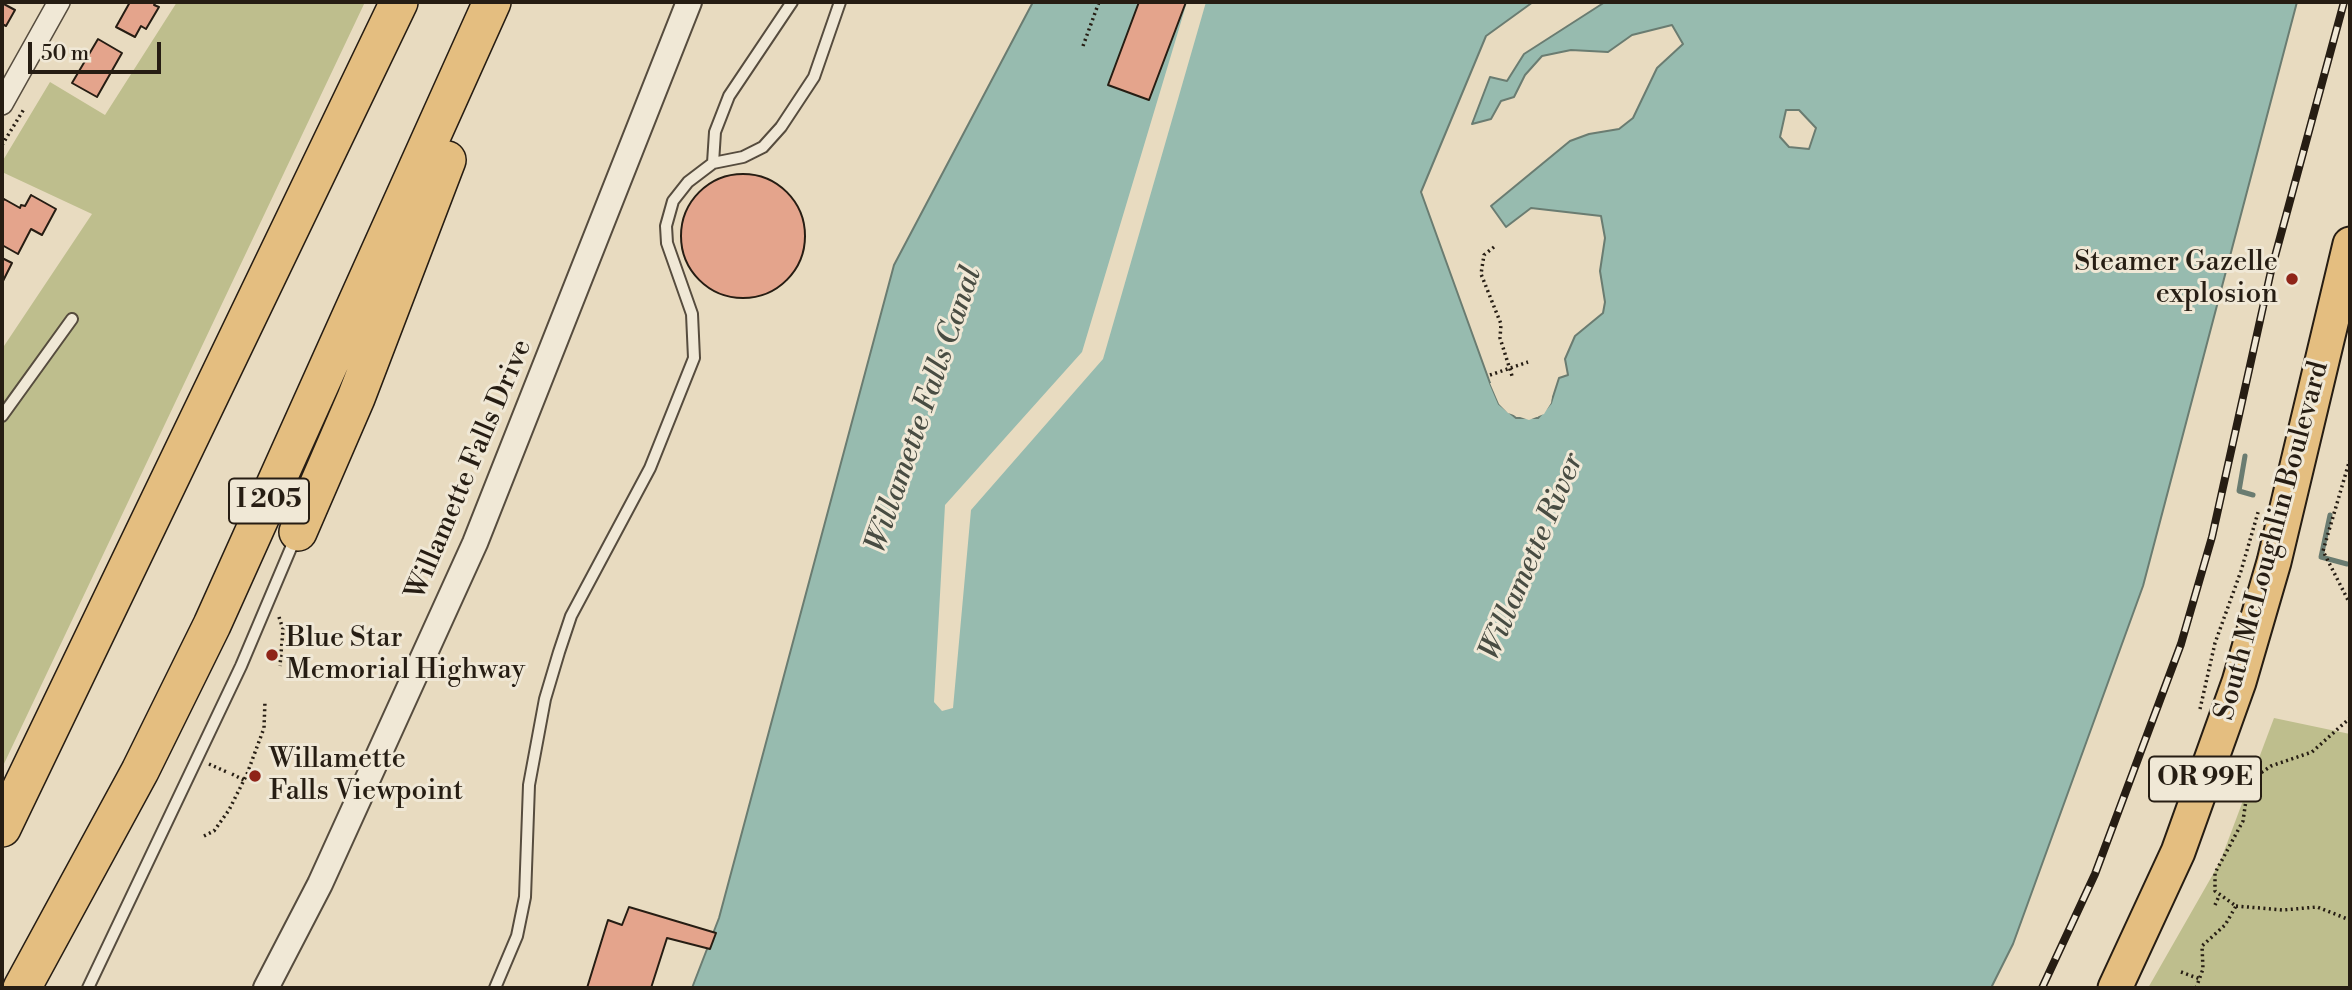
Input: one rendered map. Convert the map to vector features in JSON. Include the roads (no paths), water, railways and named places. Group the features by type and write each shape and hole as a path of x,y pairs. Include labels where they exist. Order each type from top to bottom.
{"highway":[{"path":"2,828 399,2"},
{"name":"I 205","path":"22,988 140,771 212,625 492,2"},
{"path":"298,532 356,398 508,2"},
{"name":"South McLoughlin Boulevard","path":"2115,988 2178,852 2239,682 2336,322 2350,244"}],"street":[{"path":"2,104 59,2"},
{"name":"Willamette Falls Drive","path":"266,988 320,884 475,543 689,2"}],"lane":[{"path":"713,163 715,132 729,96 792,2"},
{"path":"495,988 517,936 525,898 529,785 545,699 559,652 571,616 650,468 694,358 692,314 673,265 666,226 673,201 688,182 713,163 743,157 763,147 781,127 814,77 840,2"},
{"path":"2,416 72,319"},
{"path":"88,988 197,759 298,532"}],"water":[{"path":"1033,2 1533,2 1486,36 1421,192 1499,404 1516,418 1538,418 1551,403 1559,378 1568,375 1565,359 1575,336 1603,313 1605,302 1600,271 1605,238 1601,216 1531,208 1506,227 1491,206 1570,141 1589,134 1619,129 1633,118 1657,68 1683,44 1672,25 1632,35 1608,52 1571,50 1542,56 1525,75 1514,97 1501,101 1491,119 1472,124 1490,77 1507,81 1524,54 1605,2 2297,2 2143,586 2013,944 1991,988 692,988 719,918 894,265","holes":["1786,110 1799,110 1816,128 1809,149 1789,147 1780,137"]}],"waterway":[{"path":"2245,456 2239,491 2253,495"},
{"path":"2330,515 2321,557 2347,564"}],"railway":[{"path":"2042,988 2095,874 2181,644 2212,537 2271,271 2344,2"}],"place":[{"name":"Steamer Gazelle explosion","path":"2292,279"},
{"name":"Blue Star Memorial Highway","path":"272,655"},
{"name":"Willamette Falls Viewpoint","path":"255,776"}],"water label":[{"name":"Willamette Falls Canal","path":"925,410"},
{"name":"Willamette River","path":"1533,557"}]}
